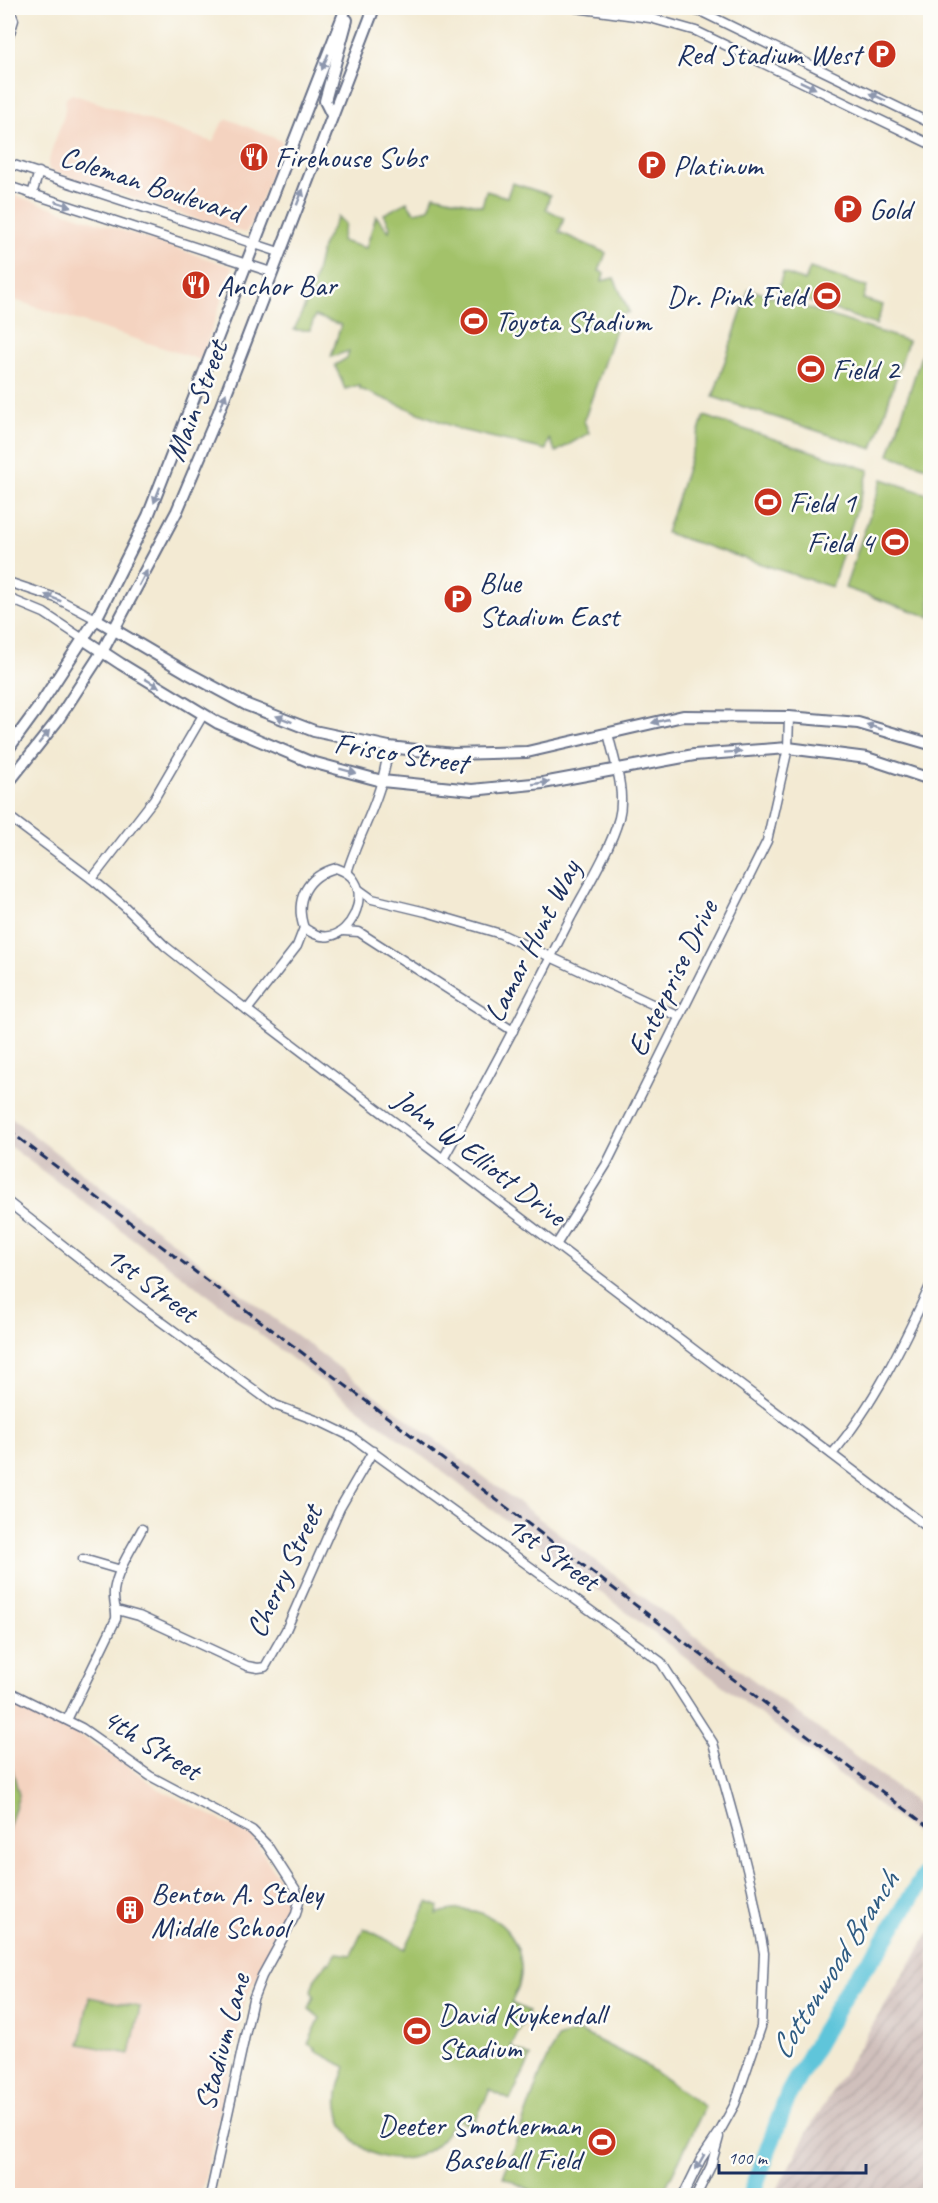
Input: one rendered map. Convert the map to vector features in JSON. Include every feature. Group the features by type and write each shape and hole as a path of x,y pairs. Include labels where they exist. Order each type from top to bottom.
{"main road":[{"path":"332,115 325,101 342,43 347,8"},
{"name":"Main Street","path":"8,749 38,708 96,619 148,516 347,8"},
{"name":"Main Street","path":"8,783 57,721 102,652 167,531 196,469 374,8"},
{"name":"Frisco Street","path":"96,619 186,672 248,705 314,731 389,747 453,754 527,752 683,716 789,717 858,723 930,744"},
{"name":"Frisco Street","path":"83,639 218,723 308,761 382,780 472,790 543,783 694,755 788,748 867,758 930,779"}],"street":[{"path":"8,39 14,20 10,8"},
{"path":"576,8 650,18 696,31 930,144"},
{"path":"685,8 704,13 930,123"},
{"name":"Coleman Boulevard","path":"8,163 279,252"},
{"path":"32,194 39,172"},
{"name":"Coleman Boulevard","path":"8,186 271,272"},
{"name":"Frisco Street","path":"8,582 56,598 96,619"},
{"name":"Frisco Street","path":"8,598 44,613 83,639"},
{"path":"92,879 154,800 203,715"},
{"name":"Enterprise Drive","path":"556,1245 606,1165 766,841 788,748 789,717"},
{"name":"Lamar Hunt Way","path":"443,1159 552,956 619,818 620,791 608,733"},
{"path":"347,873 354,848 382,780 389,747"},
{"name":"John W Elliott Drive","path":"8,816 92,879 165,946 247,1010 930,1529"},
{"path":"354,848 336,868 324,871 304,891 300,906 304,928 316,936 330,937 343,932 359,932 513,1031"},
{"path":"336,868 347,873 354,880 358,889 354,916 343,932"},
{"path":"358,889 372,899 501,934 680,1017"},
{"path":"357,904 372,899"},
{"path":"354,916 359,932"},
{"path":"247,1010 297,946 304,928"},
{"path":"297,946 316,936"},
{"name":"1st Street","path":"8,1202 140,1306 275,1405 321,1422 352,1437 661,1662 713,1743 749,1878 764,1953 761,2027 735,2104 701,2159 683,2196"},
{"path":"832,1454 851,1431 888,1370 930,1286"},
{"name":"Cherry Street","path":"117,1610 140,1616 247,1666 265,1667 286,1630 340,1508 373,1451"},
{"path":"67,1720 116,1619 117,1610 113,1600 115,1583 142,1529"},
{"path":"83,1559 121,1570"},
{"name":"4th Street","path":"8,1691 82,1728 150,1776 252,1830 267,1845"},
{"name":"Stadium Lane","path":"210,2196 253,1999 262,1976 296,1914 299,1901 296,1890 267,1845"},
{"name":"1st Street","path":"696,2196 711,2166 720,2131"}],"shaded area":[{"path":"72,94 213,142 222,123 228,119 282,141 251,226 245,233 205,222 49,170 48,164 64,116 66,98"},
{"path":"8,193 233,267 201,360 8,298"},
{"path":"8,1115 109,1194 930,1813 930,1844 431,1463 8,1145"},
{"path":"8,1699 77,1734 119,1760 159,1789 253,1837 294,1903 245,2002 201,2195 8,2195"},
{"path":"930,1931 930,2195 774,2195 809,2129"}],"green space":[{"name":"Toyota Stadium","path":"512,183 550,195 546,209 564,218 559,232 606,253 599,271 604,273 602,281 614,278 629,312 620,315 584,421 589,433 556,452 549,439 546,450 461,430 360,389 359,385 345,389 335,365 347,358 349,351 331,357 341,325 315,316 310,330 294,330 312,290 322,247 338,217 345,224 341,241 366,248 376,216 389,231 390,226 384,214 407,202 414,212 429,209 434,195 482,206 486,191 507,197"},
{"name":"Dr. Pink Field","path":"810,268 867,287 863,299 883,305 876,325 777,292 783,273 805,281"},
{"name":"Field 2","path":"749,289 908,341 873,449 713,397"},
{"path":"924,347 930,349 930,468 889,455"},
{"name":"Field 1","path":"704,416 869,470 832,587 666,533"},
{"name":"Field 4","path":"882,479 930,495 930,617 845,588"},
{"path":"8,1764 12,1768 19,1795 8,1831"},
{"name":"David Kuykendall Stadium","path":"428,1902 439,1907 437,1914 452,1910 482,1913 495,1920 514,1942 520,1956 521,1976 511,2003 529,2011 511,2047 531,2057 510,2100 490,2090 472,2127 455,2118 442,2139 426,2152 411,2158 394,2159 378,2156 364,2149 352,2138 343,2124 338,2107 338,2097 346,2067 315,2051 316,2048 308,2044 320,2018 309,2009 314,1996 311,1991 315,1978 337,1953 351,1955 364,1928 405,1949"},
{"path":"89,1997 140,2007 130,2054 80,2044"},
{"name":"Deeter Smotherman Baseball Field","path":"579,2031 639,2061 705,2107 662,2195 541,2195 503,2177 539,2078 557,2038"}],"waterway":[{"name":"Cottonwood Branch","path":"751,2196 789,2093 848,1988 879,1949 930,1867"}],"railway":[{"path":"8,1130 930,1828"}],"place":[{"name":"Red Stadium West","path":"882,54"},
{"name":"Firehouse Subs","path":"254,157"},
{"name":"Platinum","path":"652,165"},
{"name":"Gold","path":"848,209"},
{"name":"Anchor Bar","path":"196,285"},
{"name":"Dr. Pink Field","path":"827,296"},
{"name":"Toyota Stadium","path":"474,321"},
{"name":"Field 2","path":"811,369"},
{"name":"Field 1","path":"768,502"},
{"name":"Field 4","path":"895,542"},
{"name":"Blue Stadium East","path":"458,599"},
{"name":"Benton A. Staley Middle School","path":"130,1910"},
{"name":"David Kuykendall Stadium","path":"417,2031"},
{"name":"Deeter Smotherman Baseball Field","path":"602,2142"}]}
